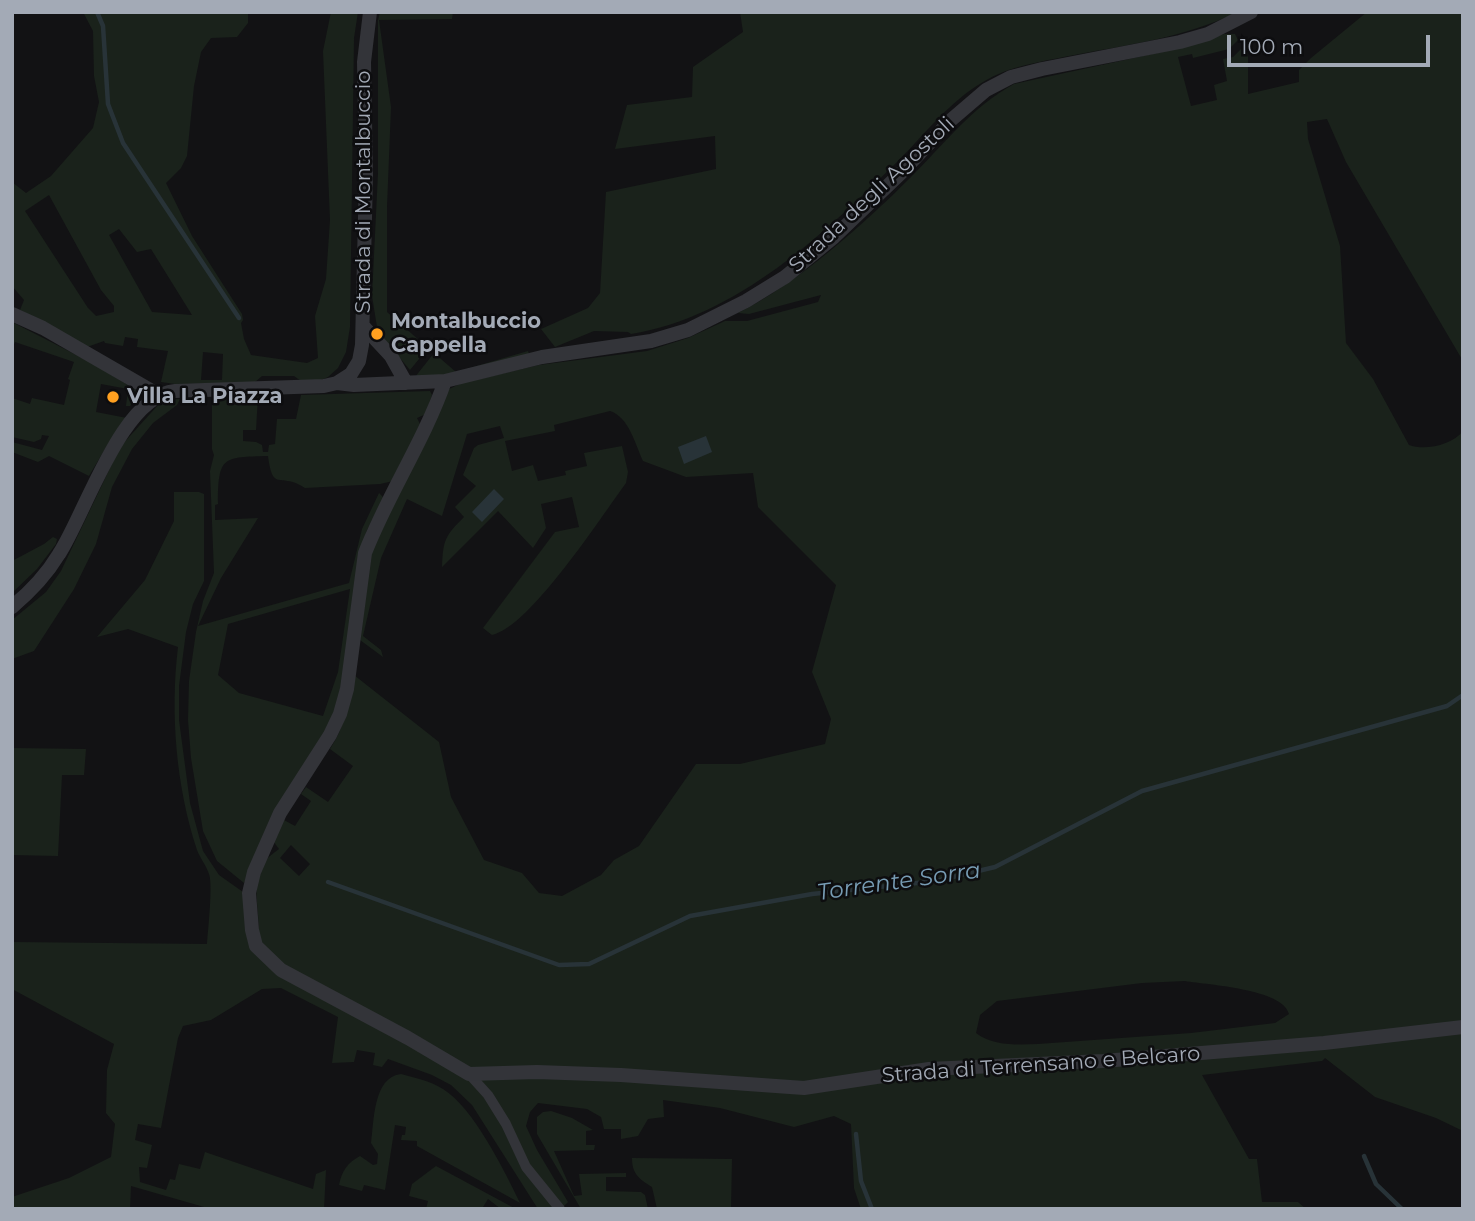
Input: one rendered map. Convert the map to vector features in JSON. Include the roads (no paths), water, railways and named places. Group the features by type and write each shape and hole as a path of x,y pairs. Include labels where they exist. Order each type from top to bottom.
{"street":[{"name":"Strada di Montalbuccio","path":"337,383 351,374 358,365 364,327 364,62 370,12"},
{"name":"Strada degli Agostoli","path":"337,383 354,386 445,381 542,357 660,339 697,327 763,292 834,237 901,173 951,120 986,90 1012,77 1208,34 1251,12"},
{"path":"12,314 43,328 159,395"},
{"path":"364,327 391,356 406,383"},
{"path":"445,381 430,419 365,553 347,689 340,714 330,735 280,813 254,872 249,892 254,938 256,946 264,956 295,979 408,1038 469,1074 488,1095 506,1124 526,1167 560,1209"},
{"path":"12,607 59,555 97,474 114,445 134,419 159,395 175,391 315,388 337,383"},
{"name":"Strada di Terrensano e Belcaro","path":"469,1074 537,1072 621,1075 804,1088 929,1069 1103,1061 1324,1043 1463,1027"}],"waterway":[{"path":"97,12 103,26 108,104 123,143 239,318"},
{"name":"Torrente Sorra","path":"328,882 559,965 589,964 690,916 812,894 936,881 995,867 1142,791 1447,706 1463,695"},
{"path":"856,1134 861,1181 872,1209"},
{"path":"1364,1156 1376,1184 1402,1209"}],"place":[{"name":"Montalbuccio Cappella","path":"377,334"},
{"name":"Villa La Piazza","path":"113,397"}]}
